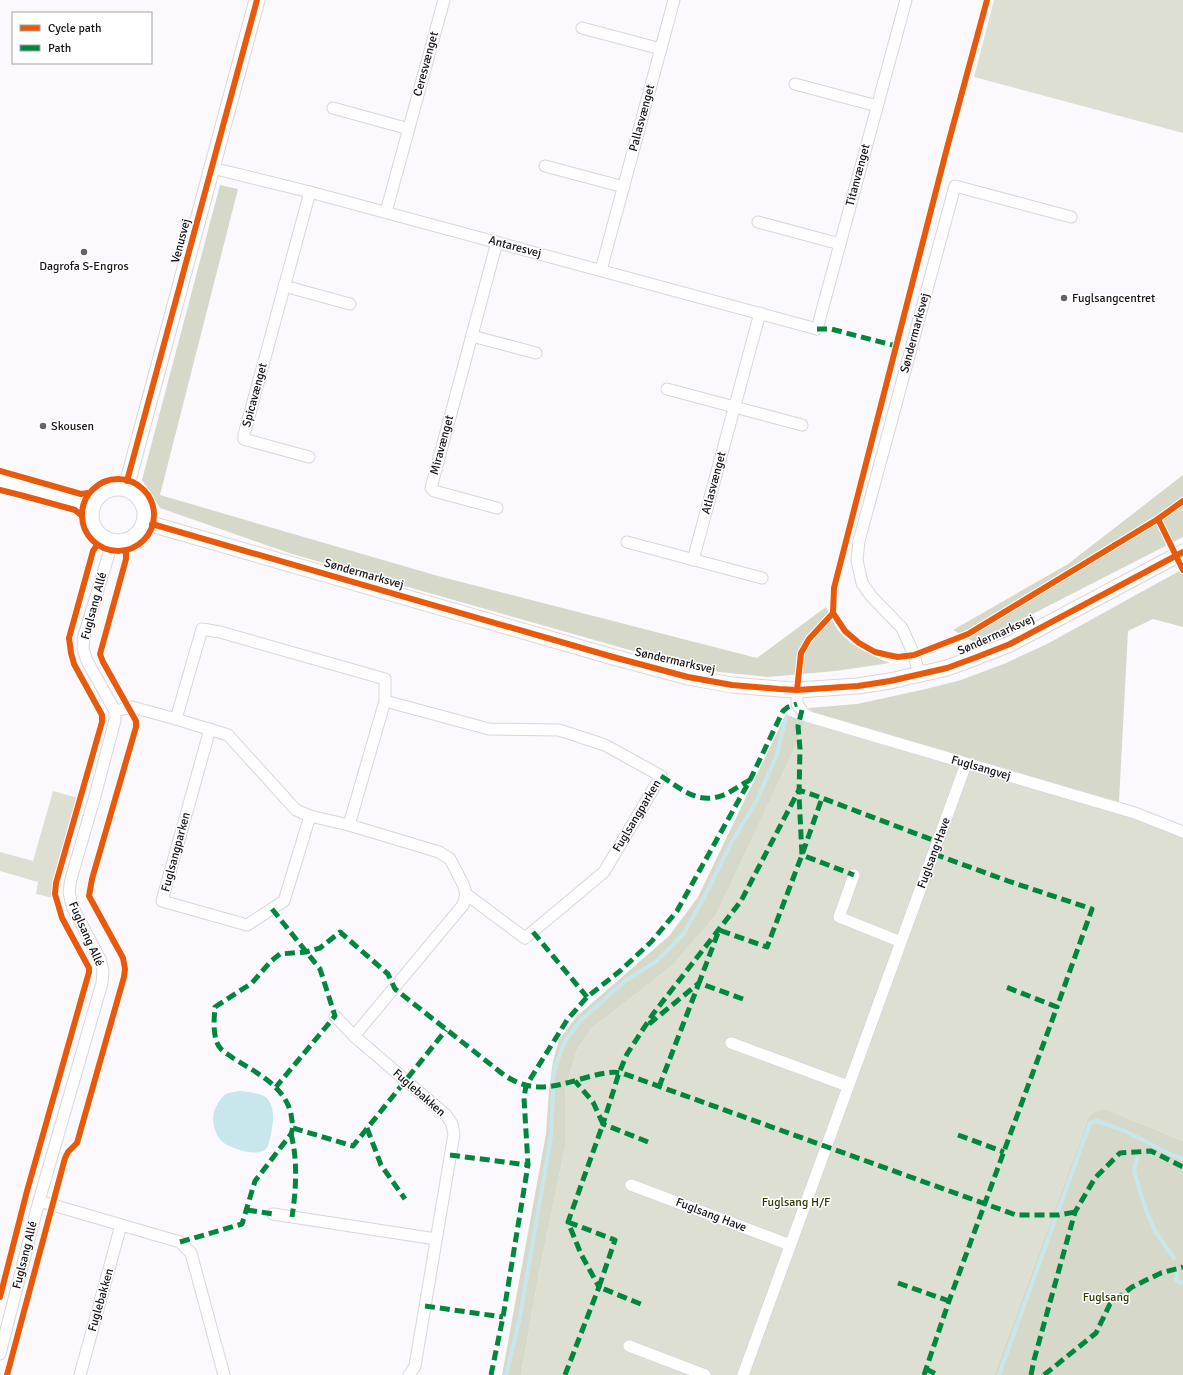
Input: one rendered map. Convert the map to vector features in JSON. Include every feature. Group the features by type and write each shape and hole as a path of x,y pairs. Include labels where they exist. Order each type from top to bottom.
{"street":[{"name":"Venusvej","path":"126,488 257,0"},
{"name":"Ceresvænget","path":"386,212 444,0"},
{"name":"Pallasvænget","path":"601,270 674,0"},
{"name":"Titanvænget","path":"817,329 906,0"},
{"path":"582,28 661,49"},
{"path":"795,84 877,106"},
{"path":"333,108 409,129"},
{"path":"545,166 624,187"},
{"name":"Antaresvej","path":"212,168 386,212 817,329"},
{"name":"Søndermarksvej","path":"919,674 914,655 902,628 870,596 862,583 857,560 859,541 955,186 1071,217"},
{"name":"Spicavænget","path":"309,457 244,439 310,192"},
{"path":"758,222 840,244"},
{"name":"Miravænget","path":"497,242 431,488 434,491 497,508"},
{"path":"284,286 350,304"},
{"name":"Atlasvænget","path":"693,560 760,313"},
{"path":"472,336 536,353"},
{"path":"667,388 802,425"},
{"path":"0,482 91,506"},
{"path":"117,487 126,488 132,491 142,501 145,508 144,522 141,530 135,536 111,546 96,532 92,524 90,515 91,506 95,499 105,490 117,487"},
{"name":"Søndermarksvej","path":"144,522 613,657 688,677 732,685 797,690 858,686 919,674 954,665 1010,644 1183,552"},
{"path":"627,542 762,578"},
{"name":"Fuglsang Allé","path":"0,1354 39,1201 102,983 103,971 100,959 72,906 69,892 71,879 116,720 115,711 87,661 83,649 84,636 111,546"},
{"path":"176,719 202,629 220,632 385,679 385,700 349,825"},
{"name":"Fuglsangvej","path":"797,690 797,704 806,716 1135,813 1183,832"},
{"name":"Fuglsangparken","path":"385,700 489,729 559,730 605,745 661,776 604,872 526,938 466,894"},
{"path":"115,711 132,707 228,735 296,810 310,816 349,825 438,852 450,859 463,884 466,894 463,905 354,1036"},
{"name":"Fuglsangparken","path":"210,729 162,901 247,925 284,902 310,816"},
{"name":"Fuglsang Have","path":"743,1375 966,764"},
{"path":"854,875 839,917 901,942"},
{"name":"Fuglebakken","path":"335,1016 354,1036 446,1115 452,1124 454,1134 415,1366 409,1375"},
{"path":"730,1043 848,1086"},
{"name":"Fuglsang Have","path":"631,1185 790,1245"},
{"path":"39,1201 180,1242 191,1253 224,1375"},
{"path":"273,1214 436,1239"},
{"name":"Fuglebakken","path":"80,1375 121,1225"},
{"path":"629,1346 705,1375"}],"green space":[{"path":"994,0 1183,0 1183,133 974,77"},
{"path":"220,185 238,189 160,495 438,576 757,658 826,607 836,627 846,639 860,649 890,663 836,671 768,677 719,672 679,664 292,554 160,508 142,480"},
{"path":"1183,475 1183,537 976,643 953,630 1068,564"},
{"path":"1183,569 1183,627 1153,619 1128,631 1119,802 818,715 808,708 857,704 961,680 1006,663 1047,644"},
{"path":"786,714 804,722 793,752 716,915 672,966 592,1028 577,1050 565,1090 565,1147 538,1279 521,1375 502,1375 546,1134 549,1090 553,1061 559,1040 577,1016 669,936 698,897"},
{"name":"Fuglsang H/F","path":"804,722 1132,818 1170,831 1183,838 1183,1141 1106,1109 1088,1118 994,1375 521,1375 538,1279 565,1147 565,1090 577,1050 592,1028 672,966 716,915 793,752"},
{"path":"53,791 78,798 53,884 53,898 36,894 38,882 0,871 0,852 33,861"},
{"name":"Fuglsang","path":"1106,1109 1183,1141 1183,1375 994,1375 1088,1118 1095,1112"}],"water":[{"path":"241,1091 262,1095 271,1104 273,1117 272,1131 269,1143 262,1151 244,1151 227,1145 219,1137 214,1127 213,1115 222,1098 226,1094"}],"waterway":[{"path":"506,1375 520,1317 551,1136 553,1076 564,1043 580,1021 625,981 654,963 684,933 734,838 756,802 776,757 786,718"},
{"path":"999,1375 1090,1123 1097,1121 1125,1131 1183,1159"},
{"path":"1137,1158 1134,1171 1145,1207 1155,1231 1174,1258"},
{"path":"1177,1271 1176,1280 1180,1283 1183,1282"}],"marked path":[{"path":"817,329 831,329 896,346"},
{"path":"491,1375 503,1317 528,1165 524,1098 526,1086 567,1020 587,997 620,971 651,942 677,911 750,780 783,711 788,707 797,704"},
{"path":"802,710 798,726 800,749 799,795 802,855 854,875"},
{"path":"661,776 692,795 708,798 726,794 750,780"},
{"path":"648,1142 603,1124 619,1073 627,1054 653,1014 741,901 799,790 822,798"},
{"path":"743,999 699,983 719,930 767,947 822,798 938,842"},
{"path":"934,854 1092,909 1057,1007"},
{"path":"272,909 320,969 335,1016 276,1087"},
{"path":"180,1242 242,1224 255,1181 291,1134 292,1129 291,1114 288,1104 276,1088 259,1074 233,1058 218,1045 214,1029 215,1007 252,983 271,961 280,954 306,952 320,948 340,932 388,974 395,989 504,1075 525,1085 535,1087 555,1086 605,1073 622,1073 1016,1215 1059,1215 1075,1212"},
{"path":"533,932 587,997"},
{"path":"649,1024 699,983"},
{"path":"659,1087 699,983"},
{"path":"924,1375 949,1301 1057,1007 1006,987"},
{"path":"293,1128 353,1146 446,1030"},
{"path":"565,1375 599,1287 581,1254 568,1222 603,1124 593,1102 575,1081"},
{"path":"367,1128 381,1165 405,1199"},
{"path":"291,1134 295,1155 296,1176 292,1217"},
{"path":"958,1135 1004,1152"},
{"path":"1031,1375 1075,1212 1095,1178 1120,1153 1151,1151 1183,1167"},
{"path":"450,1155 528,1165"},
{"path":"247,1210 273,1214"},
{"path":"568,1222 615,1240 599,1287 643,1305"},
{"path":"1044,1375 1096,1333 1110,1304 1132,1287 1161,1273 1183,1267"},
{"path":"898,1283 949,1301"},
{"path":"425,1306 503,1317"},
{"path":"926,1369 938,1375"}],"cycle path":[{"path":"127,481 257,0"},
{"path":"987,0 947,148 834,588 833,613 845,631 859,643 875,652 898,657 914,655 968,634 1158,519 1183,501"},
{"path":"0,471 81,494 88,493"},
{"path":"118,479 132,482 144,489 151,501 154,515 151,529 144,541 132,548 118,551 104,548 92,541 85,529 82,515 85,501 92,489 104,482 118,479"},
{"path":"0,490 75,510 81,515"},
{"path":"1158,519 1183,570"},
{"path":"152,524 613,657 688,677 732,685 797,690 858,686 890,681 947,668 1010,644 1183,552"},
{"path":"0,1297 27,1191 89,972 89,968 62,918 55,894 56,883 102,722 102,715 74,664 69,638 93,551 97,545"},
{"path":"7,1375 65,1158 68,1152 77,1143 124,977 125,969 123,958 89,896 92,879 136,727 136,721 100,654 126,559 126,551"},
{"path":"797,690 801,653 809,639 833,613"}],"place":[{"name":"Dagrofa S-Engros","path":"84,252"},
{"name":"Fuglsangcentret","path":"1064,298"},
{"name":"Skousen","path":"43,426"}]}
